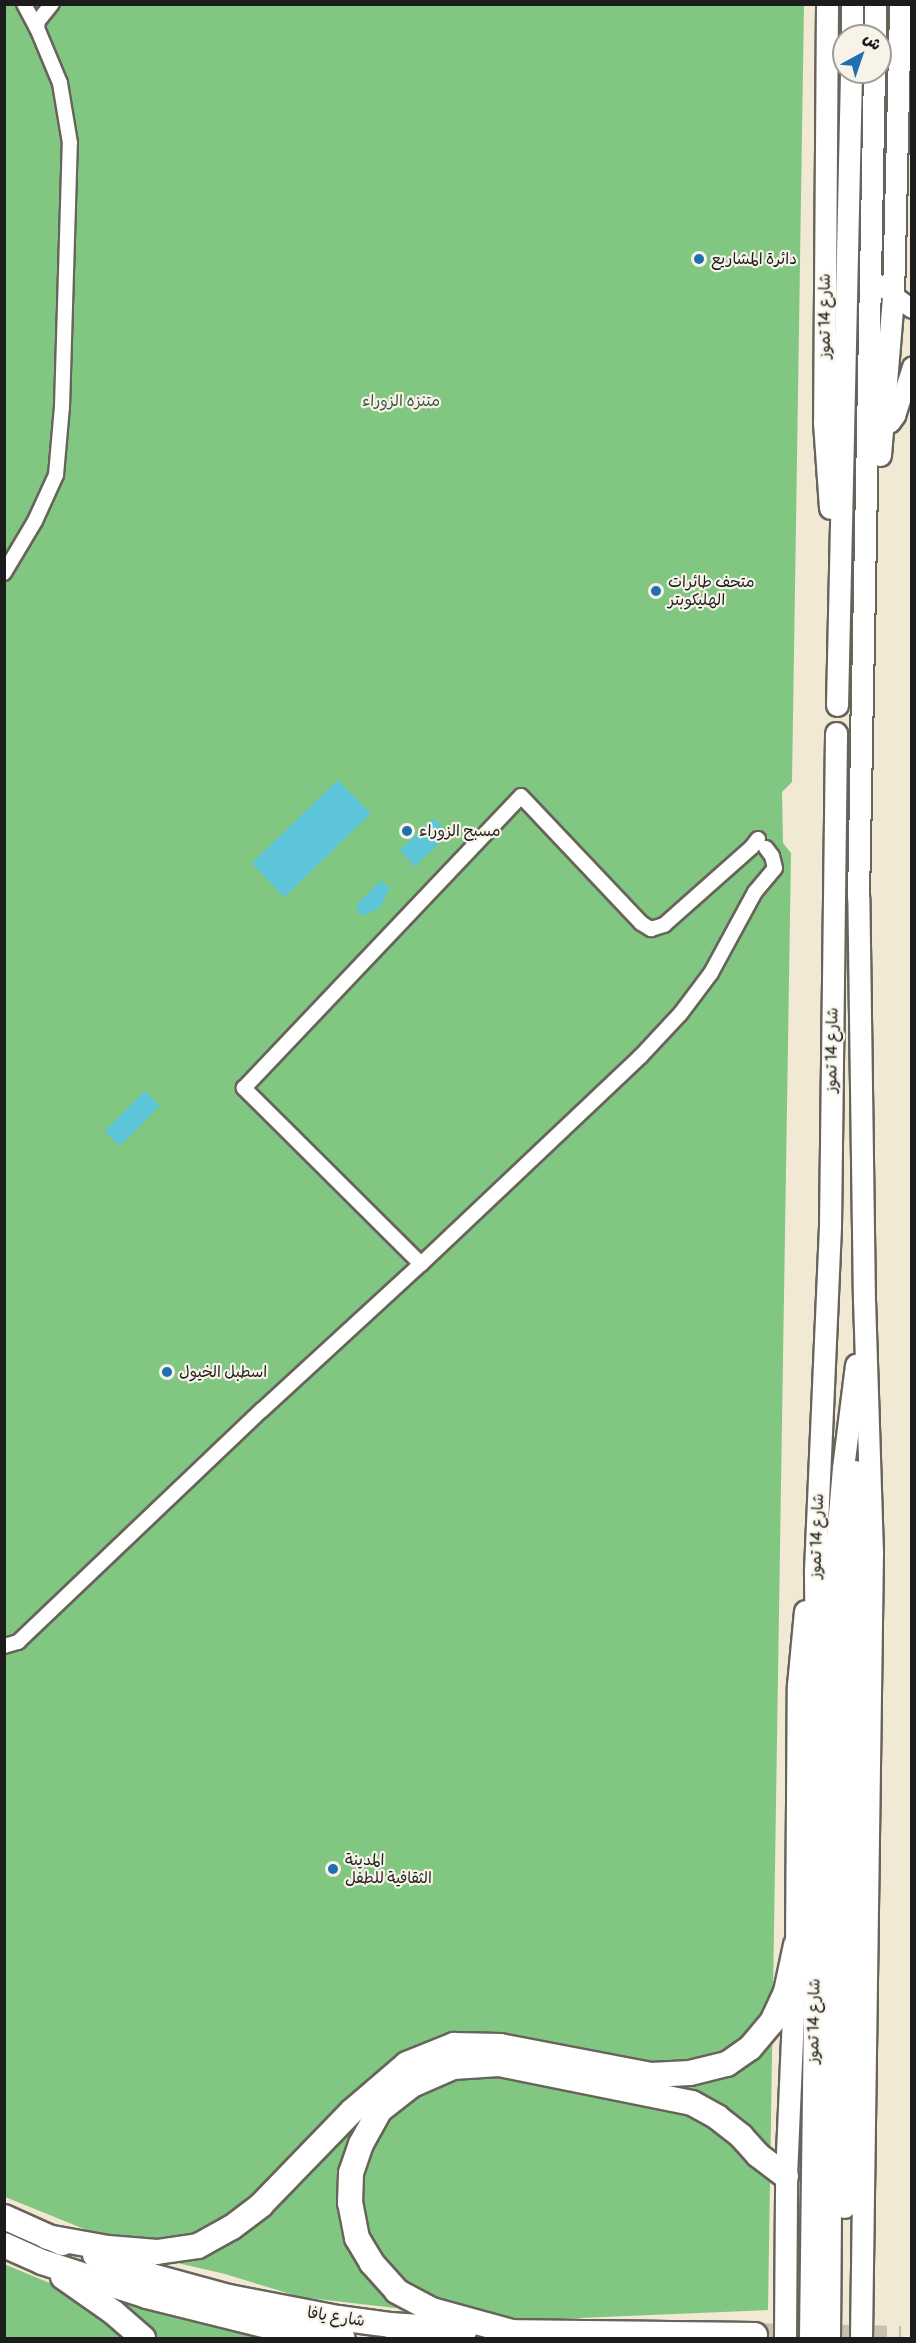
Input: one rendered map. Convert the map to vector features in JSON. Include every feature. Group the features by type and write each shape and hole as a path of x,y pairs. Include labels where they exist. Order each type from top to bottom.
{"highway":[{"path":"47,2237 108,2248 157,2252 198,2246 231,2228 261,2205 352,2111 407,2064 454,2045 500,2046 651,2075 690,2073 726,2064 750,2048 772,2022 786,1992 796,1945"},
{"path":"516,2333 432,2310 397,2291 372,2263 357,2238 350,2202 351,2173 361,2144 380,2110 412,2085 453,2067 499,2064 692,2103 717,2117 741,2136 758,2155 786,2176"},
{"name":"شارع يافا","path":"4,2217 47,2237 152,2276 241,2300 390,2325 516,2333 755,2335"},
{"name":"شارع يافا","path":"4,2245 42,2262 147,2296 283,2330 342,2338"},
{"path":"42,2262 113,2312 143,2338"}],"main road":[{"name":"شارع 14 تموز","path":"827,4 824,422 838,628"},
{"path":"852,4 852,24"},
{"path":"874,24 875,4"},
{"name":"شارع 14 تموز","path":"864,623 893,296 900,4"},
{"name":"شارع 14 تموز","path":"837,705 852,84"},
{"name":"شارع 14 تموز","path":"861,2338 872,1553 864,1302 858,897 874,84"},
{"path":"824,422 831,436 844,445 856,447 878,436 883,424"},
{"name":"شارع 14 تموز","path":"810,2338 817,1767 815,1570 830,1226 836,733"},
{"path":"834,897 858,897"},
{"name":"شارع 14 تموز","path":"829,2338 835,1561 843,1468 864,1302"},
{"path":"842,2338 854,1494 864,1302"},
{"path":"785,2338 786,2176 796,1945 798,1673 805,1615 815,1570"}],"street":[{"path":"4,573 35,521 56,475 65,367 70,143 60,83 37,28 24,4"},
{"path":"37,28 38,21 52,4"},
{"path":"870,278 912,309"},
{"path":"883,424 891,423 898,411 912,367"},
{"path":"4,1646 18,1642 262,1410 421,1264 640,1057 681,1012 711,973 755,892 775,868 772,856 762,843 752,847 664,925 651,929 641,923 521,796 244,1088 421,1264"}],"green space":[{"name":"متنزه الزوراء","path":"4,5 804,5 792,782 782,792 783,843 791,853 768,2310 508,2321 300,2297 225,2274 156,2258 5,2197"},
{"path":"4,2264 69,2291 146,2308 256,2338 5,2338"}],"water":[{"path":"338,780 371,814 284,897 252,863"},
{"path":"434,818 449,834 415,866 400,850"},
{"path":"380,881 390,887 380,908 361,916 356,906"},
{"path":"145,1091 160,1106 120,1146 105,1131"}],"tunnel":[{"path":"755,2335 901,2338"}],"place":[{"name":"دائرة المشاريع","path":"699,259"},
{"name":"متحف طائرات الهليكوبتر","path":"656,591"},
{"name":"مسبح الزوراء","path":"407,831"},
{"name":"اسطبل الخيول","path":"167,1372"},
{"name":"المدينة الثقافية للطفل","path":"333,1869"}]}
